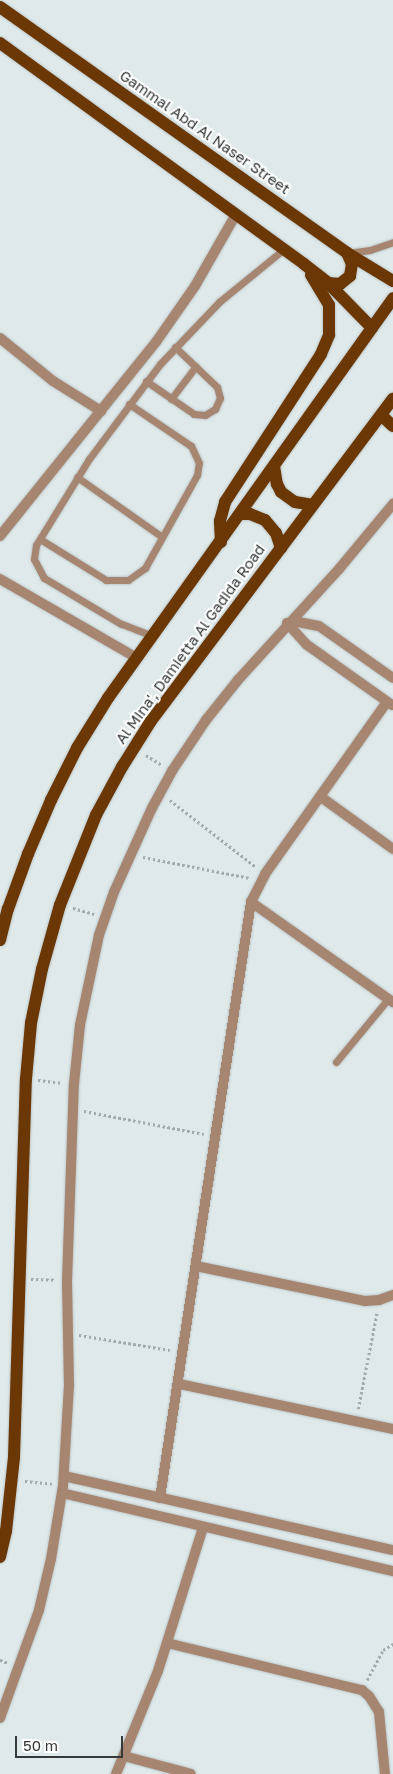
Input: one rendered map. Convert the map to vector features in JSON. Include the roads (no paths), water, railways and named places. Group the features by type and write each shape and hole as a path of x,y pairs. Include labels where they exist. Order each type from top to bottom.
{"main road":[{"name":"Gammal Abd Al Naser Street","path":"0,7 346,253 393,280"},
{"path":"0,43 304,264 328,284 372,328"},
{"path":"328,284 340,284 350,276 352,264 346,253"},
{"path":"221,542 220,521 225,502 321,354 329,335 329,305 304,264"},
{"path":"0,940 8,909 28,854 51,800 77,748 108,698 241,514 393,298"},
{"name":"Al Mina', Damietta Al Gadida Road","path":"0,1557 12,1479 18,1378 26,1079 31,1023 38,987 60,905 74,865 96,815 151,720 393,399"},
{"path":"381,415 393,426"},
{"path":"274,466 274,475 281,492 295,502 313,505"},
{"path":"241,514 250,514 265,520 276,532 281,548"}],"street":[{"path":"0,536 156,342 195,286 236,214"},
{"path":"0,338 53,381 101,411"},
{"path":"0,1718 39,1610 51,1559 63,1485 70,1386 67,1280 74,1084 80,1025 88,980 105,917 130,854 160,793 172,771 206,720 287,623 339,568 393,504"},
{"path":"0,579 137,658"},
{"path":"287,623 304,623 319,626 393,678"},
{"path":"160,1498 184,1352 251,902 264,877 320,797 390,704 306,644 287,623"},
{"path":"320,797 393,849"},
{"path":"251,902 391,1001"},
{"path":"196,1266 365,1301 379,1300 393,1295"},
{"path":"179,1384 393,1429"},
{"path":"63,1485 160,1498 393,1550"},
{"path":"63,1485 203,1527 393,1571"},
{"path":"116,1774 147,1700 203,1527"},
{"path":"167,1642 362,1690 370,1696 380,1712 385,1774"},
{"path":"124,1756 191,1774"}],"lane":[{"path":"346,253 370,250 393,242"},
{"path":"153,636 121,624 44,578 34,559 36,545 77,478 146,381 175,347 224,297 284,249"},
{"path":"146,381 199,416 211,413 215,409 220,398 217,387 175,347"},
{"path":"171,399 196,366"},
{"path":"40,539 106,580 121,582 140,573 197,475 198,456 191,446 129,404"},
{"path":"77,478 162,537"},
{"path":"336,1062 391,1001"}]}
